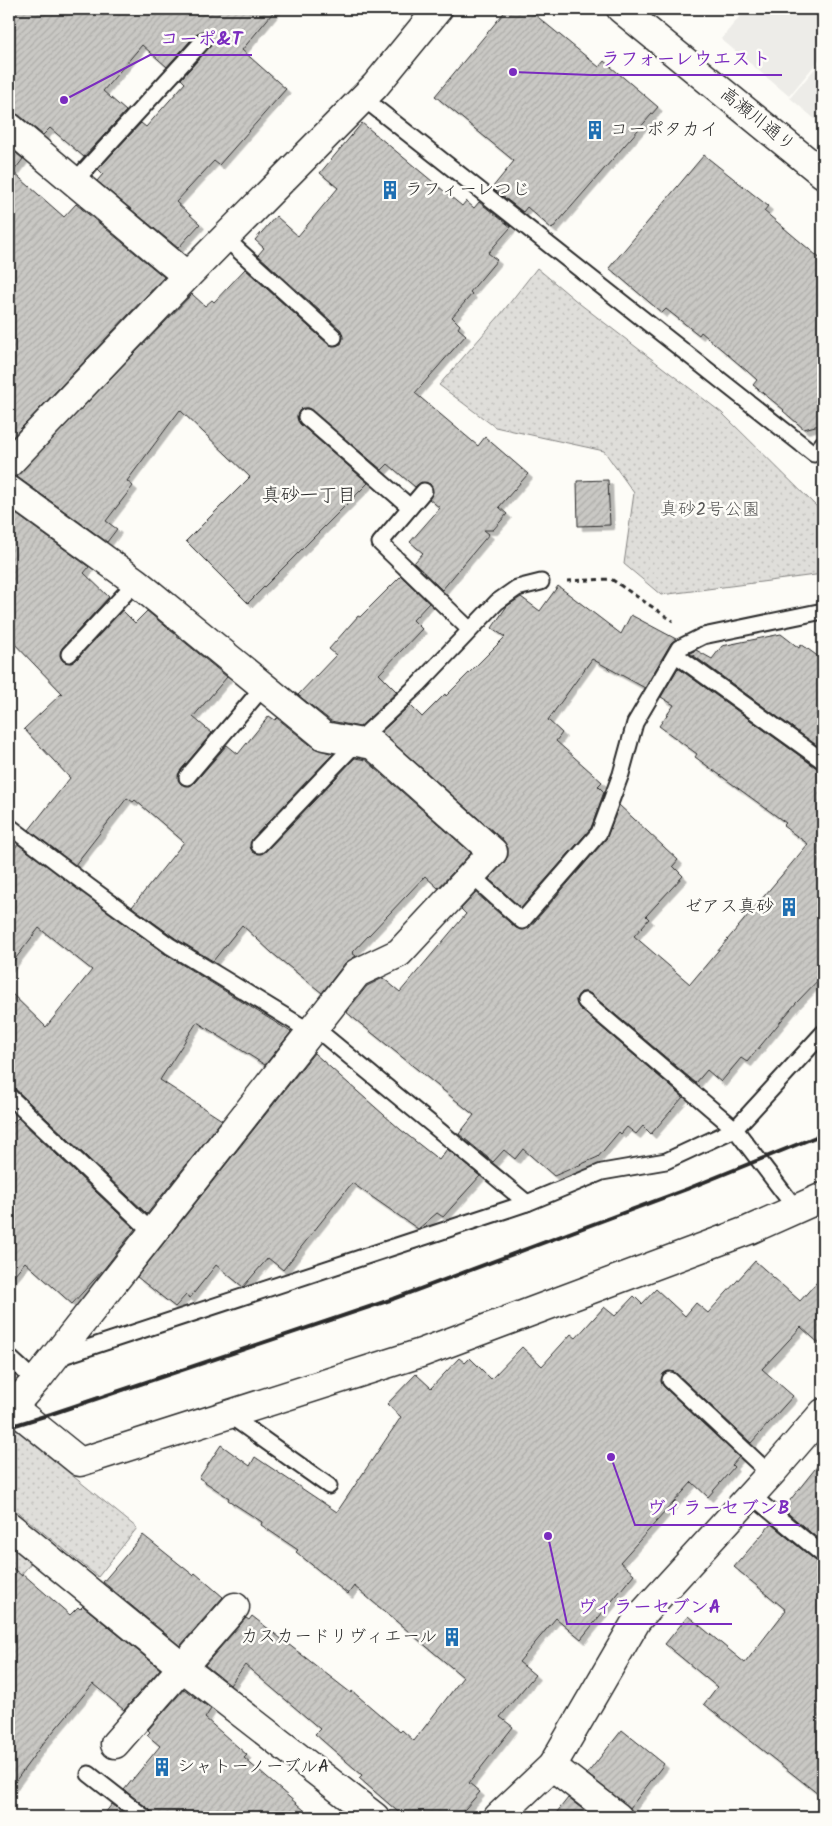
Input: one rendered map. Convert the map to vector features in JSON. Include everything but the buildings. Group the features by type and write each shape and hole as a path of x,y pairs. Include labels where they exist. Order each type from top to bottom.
{"street":[{"path":"9,463 187,276 363,98 438,9"},
{"name":"高瀬川通り","path":"621,9 823,174"},
{"path":"9,127 187,276"},
{"path":"9,490 136,582 324,736 373,745 493,852 399,953 357,973 53,1359 10,1409 80,1462 421,1353 749,1230 823,1197"},
{"path":"498,1817 552,1766 637,1620 823,1413"},
{"path":"9,1526 182,1667 375,1817"},
{"path":"115,1744 235,1607"},
{"path":"552,1766 618,1817"}],"lane":[{"path":"74,182 204,40"},
{"path":"363,98 814,454 823,443"},
{"path":"224,238 334,337"},
{"path":"306,417 410,507"},
{"path":"424,490 380,543 470,630"},
{"path":"69,654 136,582"},
{"path":"259,845 357,742 419,684 497,602 517,588 541,582"},
{"path":"472,876 522,921 598,833 621,774 635,723 679,648 703,636 823,611"},
{"path":"676,655 823,761"},
{"path":"187,777 263,687"},
{"path":"10,829 170,946 312,1029 527,1203"},
{"path":"585,1001 735,1129 796,1209"},
{"path":"53,1359 527,1203 602,1172 666,1161 735,1129 823,1033"},
{"path":"9,1096 153,1233"},
{"path":"9,1357 35,1381"},
{"path":"670,1380 770,1474"},
{"path":"229,1415 329,1486"},
{"path":"751,1495 823,1555"},
{"path":"89,1774 144,1817"}],"path":[{"path":"541,582 611,579 698,638"}],"shaded area":[{"path":"746,9 823,9 823,55 789,96 721,39"},
{"path":"823,59 823,126 790,98"}],"green space":[{"name":"真砂2号公園","path":"537,268 580,304 722,413 823,513 823,574 661,595 624,564 634,493 604,451 495,427 439,385 501,314"},
{"path":"9,1369 19,1379 9,1390"},
{"path":"16,1430 137,1528 98,1577 9,1505 9,1438"},
{"path":"9,1543 31,1563 9,1589"}],"railway":[{"path":"9,1427 393,1299 687,1189 823,1134"}],"place":[{"name":"ラフォーレウエスト","path":"513,72"},
{"name":"コーポ&T","path":"64,100"},
{"name":"コーポタカイ","path":"595,130"},
{"name":"ラフィーレつじ","path":"390,190"},
{"name":"ゼアス真砂","path":"789,907"},
{"name":"ヴィラーセブンB","path":"611,1457"},
{"name":"ヴィラーセブンA","path":"548,1536"},
{"name":"カスカードリヴィエール","path":"452,1637"},
{"name":"シャトーノーブルA","path":"162,1767"}],"district":[{"name":"真砂一丁目","path":"309,496"}]}
